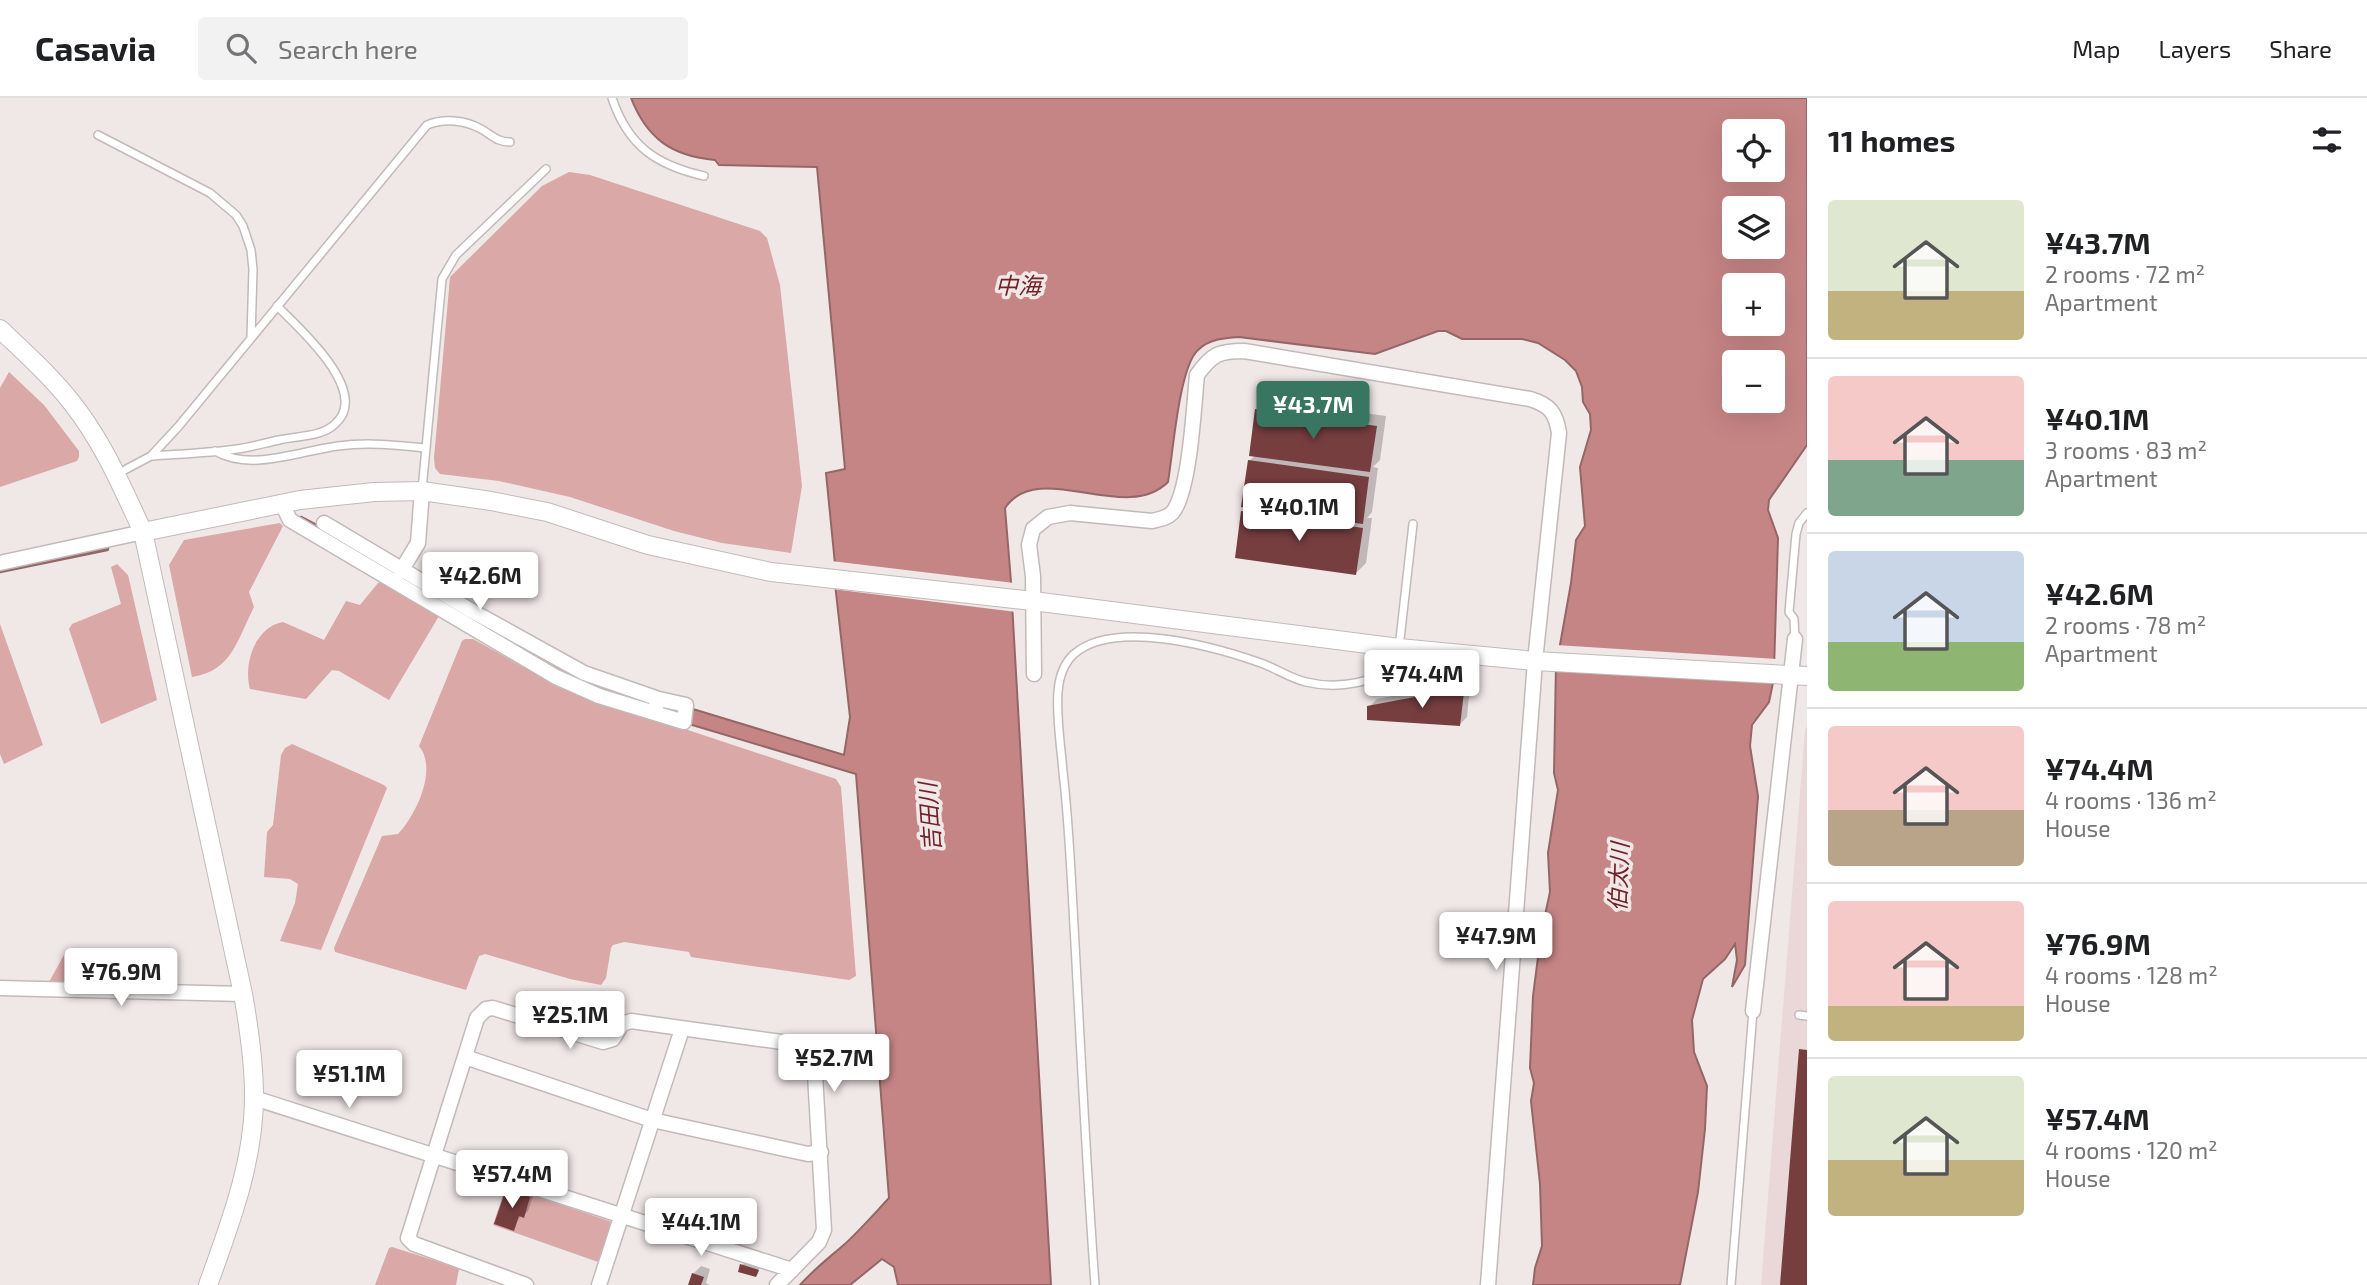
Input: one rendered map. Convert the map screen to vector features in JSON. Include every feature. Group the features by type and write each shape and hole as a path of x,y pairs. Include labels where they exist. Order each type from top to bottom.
{"street":[{"path":"0,329 45,372 74,405 101,445 143,531 243,994 250,1040 254,1098 246,1166 238,1199 208,1285"},
{"path":"1034,674 1025,600 1033,529 1048,517 1070,513 1152,521 1173,512 1184,491 1197,374 1207,361 1222,351 1244,351 1530,399 1544,403 1553,410 1559,433 1535,661 1488,1285"},
{"path":"401,570 418,543 422,491"},
{"path":"0,563 282,503 374,492 422,491 491,500 547,512 648,545 771,572 1025,600 1399,648 1535,661 1799,675"},
{"path":"282,503 289,520 468,618"},
{"path":"324,523 401,570 468,618 571,685 656,706 684,722 685,712"},
{"path":"1753,1011 1761,925 1799,675 1795,639"},
{"path":"0,988 243,994"},
{"path":"526,1285 409,1240 410,1228 477,1018 486,1009 500,1010 603,1042 614,1039 622,1024 626,1022 803,1045 811,1049 814,1057 821,1152 824,1230 822,1238 777,1285"},
{"path":"598,1285 682,1029"},
{"path":"465,1057 652,1120 808,1154 821,1152"},
{"path":"254,1098 792,1270"}],"lane":[{"path":"612,98 629,135 642,149 681,171 704,176"},
{"path":"116,474 151,456 178,427 427,125 447,121 461,122 485,131 494,139 510,142"},
{"path":"98,135 209,193 236,215 243,226 251,250 251,338"},
{"path":"422,491 440,290 446,271 456,255 546,169"},
{"path":"151,456 240,449 316,433 328,429 339,420 344,402 335,371 312,341 277,306"},
{"path":"214,451 242,461 367,443 425,448"},
{"path":"1795,639 1794,619 1789,612 1796,534 1799,523 1807,513"},
{"path":"1095,1285 1067,804 1057,707 1059,682 1066,664 1073,655 1096,641 1143,637 1240,656 1305,682 1358,682 1385,671 1394,665 1398,657 1413,524"},
{"path":"1731,1285 1753,1011"}],"shaded area":[{"path":"569,172 590,175 760,231 767,238 780,285 802,486 791,553 722,543 674,531 570,497 499,481 440,474 435,468 450,277 542,186"},
{"path":"9,372 44,405 79,451 79,457 77,461 0,487 0,388"},
{"path":"280,523 283,526 249,592 254,607 232,652 216,668 192,677 169,565 184,540"},
{"path":"117,564 128,575 157,700 101,724 69,629 72,624 121,604 111,567"},
{"path":"378,583 439,616 389,700 339,671 332,670 306,699 250,689 250,658 258,639 265,631 283,622 324,640 346,601 360,605"},
{"path":"0,624 43,745 4,764 0,754"},
{"path":"465,639 473,639 561,688 836,779 841,787 856,976 849,980 691,957 689,952 624,942 611,948 606,978 601,985 570,979 485,954 479,956 466,990 335,952 334,948 382,836 398,834 418,804 426,767 419,746"},
{"path":"1807,726 1807,1285 1761,1285 1805,730"},
{"path":"292,744 387,788 321,950 280,941 295,903 298,884 290,879 264,877 267,832 273,825 281,755 285,748"},
{"path":"65,953 159,986 49,982"},
{"path":"506,1186 612,1222 598,1262 493,1225"},
{"path":"389,1248 459,1269 456,1285 375,1285"}],"water":[{"name":"中海","path":"631,98 1807,98 1807,445 1769,500 1768,510 1778,538 1774,670 1558,656 1576,540 1585,526 1580,467 1591,430 1590,414 1583,402 1582,387 1576,371 1565,360 1538,343 1522,339 1462,339 1446,331 1438,331 1375,354 1239,337 1207,343 1191,359 1186,374 1168,482 1150,493 1129,497 1039,489 1020,494 1005,508 1012,594 836,574 826,473 845,469 817,167 719,165 715,160 686,154 663,143 645,124"},
{"name":"吉田川","path":"835,584 1012,603 1051,1285 898,1285 894,1267 882,1259 850,1285 800,1285 852,1238 889,1198 856,774 689,724 693,709 844,755 850,717"},
{"name":"伯太川","path":"1556,665 1774,678 1769,702 1752,725 1750,746 1758,796 1745,965 1732,987 1737,960 1735,944 1725,959 1703,979 1692,1020 1694,1052 1707,1086 1698,1192 1680,1285 1533,1285 1542,1246 1540,1184 1531,1101 1534,1083 1530,1068 1533,996 1541,934 1550,892 1548,853 1558,790 1554,773"}],"pier":[{"path":"831,561 1014,583 1015,595 833,575"},
{"path":"832,583 1016,602 1016,612 832,589"},
{"path":"1556,645 1777,659 1777,670 1554,656"}],"building":[{"path":"1255,409 1377,426 1370,472 1249,456"},
{"path":"1248,460 1369,477 1363,524 1241,507"},
{"path":"1241,511 1363,528 1356,575 1235,558"},
{"path":"1452,690 1464,692 1460,726 1367,720 1367,706"},
{"path":"1799,1049 1807,1050 1807,1285 1780,1285"},
{"path":"506,1189 530,1197 524,1218 519,1216 514,1231 494,1224"},
{"path":"740,1264 759,1270 756,1277 738,1272"},
{"path":"692,1273 704,1277 701,1285 688,1285"}],"waterway":[{"path":"301,518 322,529"},
{"path":"0,571 107,549"},
{"path":"386,568 414,585"},
{"path":"503,638 578,679"},
{"path":"586,683 648,702"},
{"path":"659,706 681,713"}]}
